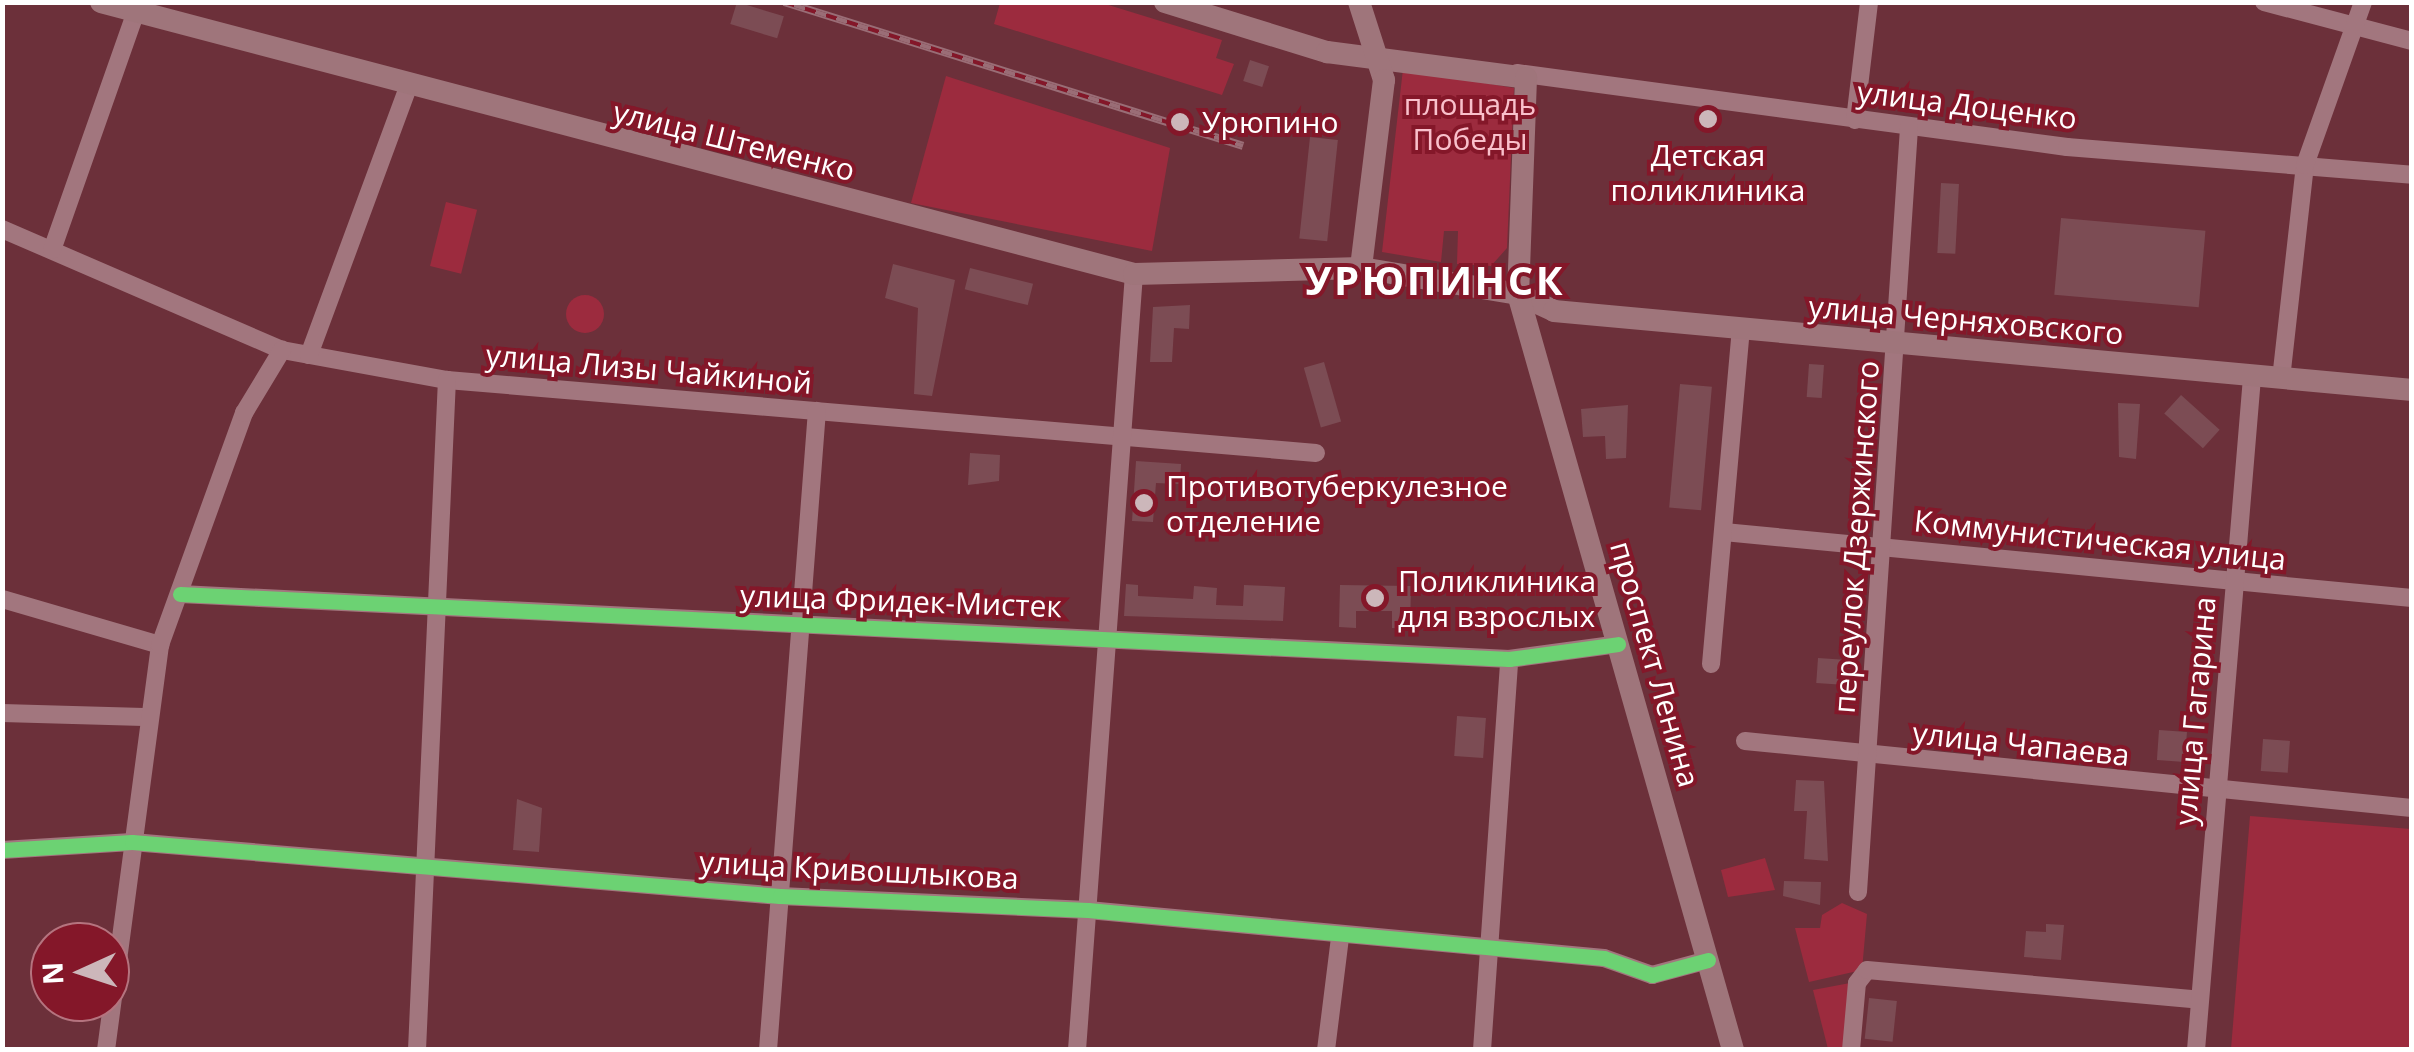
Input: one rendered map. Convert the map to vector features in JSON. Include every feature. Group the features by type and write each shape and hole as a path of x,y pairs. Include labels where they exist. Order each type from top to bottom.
{"main road":[{"name":"улица Штеменко","path":"101,2 408,88 1134,274 1361,268"},
{"path":"1165,2 1326,52 1378,56 1517,73 1530,90 1518,294 1361,268 1384,94 1378,56 1359,2"},
{"name":"улица Черняховского","path":"1518,294 1554,311 2412,390"},
{"name":"проспект Ленина","path":"1518,294 1733,1050"}],"street":[{"path":"1855,120 1869,2"},
{"path":"2264,2 2412,41"},
{"path":"2282,380 2306,165 2363,2"},
{"path":"52,250 136,12"},
{"name":"улица Доценко","path":"1517,73 1909,128 2412,175"},
{"path":"309,355 408,88"},
{"name":"переулок Дзержинского","path":"1858,892 1896,345 1890,330 1909,128"},
{"name":"улица Лизы Чайкиной","path":"2,229 282,350 447,380 1122,434 1316,454"},
{"path":"1077,1050 1134,274"},
{"path":"1710,664 1740,329"},
{"path":"106,1050 144,717 160,645 244,413 282,350"},
{"name":"улица Гагарина","path":"2196,1050 2252,378"},
{"path":"417,1050 429,864 447,380"},
{"path":"768,1050 817,411"},
{"name":"Коммунистическая улица","path":"1724,532 2412,598"},
{"name":"улица Фридек-Мистек","path":"180,594 439,612 802,624 1509,659 1618,644"},
{"path":"2,599 160,645"},
{"path":"1482,1050 1509,659"},
{"path":"2,714 144,717"},
{"name":"улица Чапаева","path":"1745,741 2412,808"},
{"name":"улица Кривошлыкова","path":"2,850 132,842 780,896 1088,910 1340,938 1604,958 1652,975 1708,960"},
{"path":"1326,1050 1340,938"},
{"path":"1851,1050 1857,983 1867,970 2200,1000"}],"green space":[{"path":"1000,3 1102,3 1222,40 1216,58 1234,64 1222,95 994,24"},
{"name":"площадь Победы","path":"1403,69 1514,88 1507,248 1491,266 1457,264 1458,231 1444,231 1441,262 1382,252"},
{"path":"946,76 1170,148 1152,251 911,203"},
{"path":"446,202 477,210 461,274 430,266"},
{"path":"585,295 598,301 604,314 598,327 585,333 572,327 566,314 572,301"},
{"path":"2250,816 2411,829 2411,1049 2231,1049"},
{"path":"1765,858 1775,890 1728,897 1721,870"},
{"path":"1842,903 1867,914 1862,970 1809,982 1795,928 1820,928 1822,915"},
{"path":"1850,983 1844,1049 1828,1049 1813,990"}],"building":[{"path":"737,2 784,16 777,38 730,24"},
{"path":"1250,60 1269,66 1262,87 1243,81"},
{"path":"1310,137 1338,140 1327,241 1299,238"},
{"path":"1941,183 1959,184 1955,254 1937,253"},
{"path":"2061,218 2205,231 2199,307 2054,295"},
{"path":"893,264 955,280 932,396 914,394 918,308 885,298"},
{"path":"970,268 1033,284 1028,305 965,289"},
{"path":"1190,305 1189,329 1174,328 1172,362 1150,362 1153,307"},
{"path":"1324,362 1341,422 1321,427 1304,368"},
{"path":"1809,364 1824,365 1822,398 1807,397"},
{"path":"1680,384 1712,387 1701,510 1669,508"},
{"path":"2181,395 2220,430 2203,448 2164,414"},
{"path":"2118,403 2140,404 2136,459 2119,457"},
{"path":"1628,405 1626,458 1606,459 1605,436 1583,437 1581,409"},
{"path":"970,453 1000,455 999,481 968,485"},
{"name":"Противотуберкулезное отделение","path":"1136,461 1181,464 1180,484 1156,483 1153,522 1132,521"},
{"path":"1126,584 1138,585 1138,596 1193,599 1194,586 1217,588 1216,605 1243,606 1244,585 1285,587 1283,621 1124,616"},
{"name":"Поликлиника для взрослых","path":"1340,585 1411,586 1410,629 1392,628 1392,611 1356,611 1356,628 1339,627"},
{"path":"1818,658 1844,660 1842,685 1816,683"},
{"path":"1457,716 1486,718 1483,758 1454,756"},
{"path":"2159,730 2187,732 2185,762 2157,760"},
{"path":"2263,739 2290,741 2288,773 2261,771"},
{"path":"1796,780 1824,781 1828,861 1804,859 1807,811 1794,811"},
{"path":"517,799 542,808 539,852 513,850"},
{"path":"1784,881 1821,882 1820,905 1783,896"},
{"path":"2046,924 2064,925 2061,960 2024,957 2026,931 2046,932"},
{"path":"1869,998 1897,1001 1893,1042 1865,1039"}],"railway":[{"path":"784,2 1243,146"}],"cycle path":[{"path":"180,594 1509,659 1618,644"},
{"path":"2,850 132,842 780,896 1088,910 1604,958 1652,975 1708,960"}],"place":[{"name":"Детская поликлиника","path":"1708,119"},
{"name":"Урюпино","path":"1180,122"},
{"name":"Противотуберкулезное отделение","path":"1144,503"},
{"name":"Поликлиника для взрослых","path":"1375,598"}],"district":[{"name":"УРЮПИНСК","path":"1435,280"}]}
